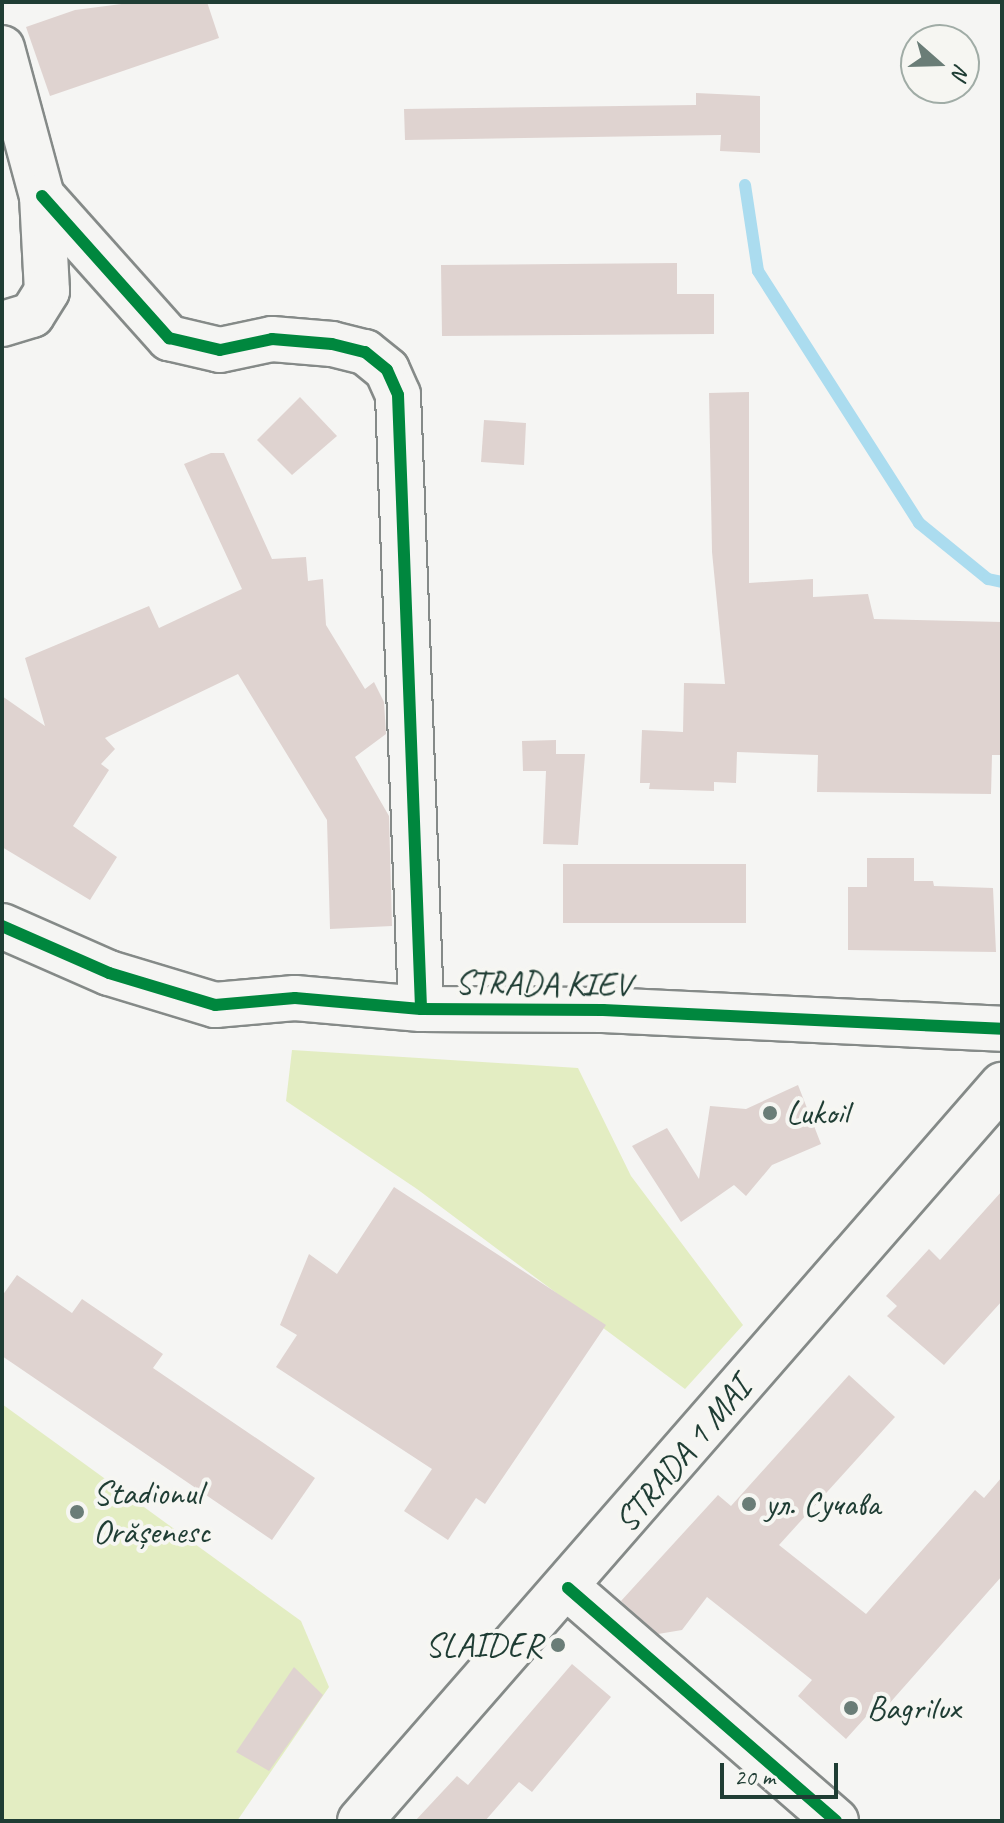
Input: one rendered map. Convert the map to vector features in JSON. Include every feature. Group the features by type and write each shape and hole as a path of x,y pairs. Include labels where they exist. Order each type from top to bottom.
{"street":[{"path":"2,48 42,196 43,306 2,324"},
{"path":"42,196 169,338 220,350 272,339 332,344 365,352 387,370 398,395 421,1009"},
{"name":"STRADA KIEV","path":"2,926 109,973 215,1005 295,998 421,1009 603,1010 1002,1029"},
{"name":"STRADA 1 MAI","path":"360,1821 568,1588 1002,1085"},
{"path":"568,1588 836,1821"}],"green space":[{"path":"292,1050 578,1068 631,1176 743,1325 685,1389 417,1189 286,1101"},
{"name":"Stadionul Orășenesc","path":"2,1404 301,1621 329,1687 237,1821 2,1821"}],"building":[{"path":"137,2 207,2 219,38 50,96 26,27 75,10"},
{"path":"696,93 760,96 760,153 720,151 721,135 405,140 404,109 696,105"},
{"path":"677,263 677,294 714,294 714,334 442,336 441,265"},
{"path":"749,392 749,583 813,579 813,597 868,594 874,619 1002,622 1000,755 992,755 991,794 817,792 818,755 737,752 736,783 714,782 714,791 649,789 650,783 640,783 642,730 683,732 684,683 725,684 712,552 709,393"},
{"path":"300,397 337,436 292,475 257,440"},
{"path":"484,420 526,423 524,465 481,462"},
{"path":"211,453 224,453 272,559 306,557 308,581 323,579 326,625 365,689 374,682 384,702 386,734 355,757 389,816 392,926 330,929 327,820 238,674 105,738 115,749 101,764 109,770 73,826 117,857 90,900 2,847 2,696 45,726 25,658 149,606 159,628 242,589 184,464"},
{"path":"556,740 556,754 585,754 578,845 543,844 546,771 523,771 522,741"},
{"path":"867,858 914,858 914,881 933,881 934,886 993,888 996,952 848,950 848,887 867,887"},
{"path":"563,864 746,864 746,923 563,923"},
{"path":"798,1085 821,1144 772,1165 746,1196 734,1185 681,1222 632,1146 667,1128 699,1179 710,1106 746,1109"},
{"path":"394,1187 606,1325 485,1504 476,1498 448,1540 404,1511 432,1469 276,1367 297,1335 280,1325 309,1254 337,1274"},
{"path":"1002,1191 1002,1301 944,1365 887,1316 897,1306 886,1296 929,1249 940,1260"},
{"path":"17,1275 72,1313 82,1299 163,1354 153,1368 315,1478 272,1540 2,1356 2,1296"},
{"path":"849,1375 895,1417 779,1545 866,1614 975,1490 984,1498 1002,1477 1002,1576 880,1714 873,1709 846,1739 798,1696 812,1680 707,1597 682,1630 658,1634 621,1601 718,1495 731,1506"},
{"path":"572,1664 611,1697 532,1792 519,1782 485,1821 415,1821 457,1776 468,1785"},
{"path":"294,1667 323,1695 269,1771 236,1752"}],"waterway":[{"path":"745,185 758,271 919,523 988,579 1002,582"}],"cycle path":[{"path":"42,196 169,338 220,350 272,339 332,344 365,352 387,370 398,395 421,1009"},
{"path":"2,926 109,973 215,1005 295,998 421,1009 603,1010 1002,1029"},
{"path":"568,1588 836,1821"}],"place":[{"name":"Lukoil","path":"770,1113"},
{"name":"ул. Сучава","path":"749,1504"},
{"name":"Stadionul Orășenesc","path":"77,1512"},
{"name":"SLAIDER","path":"558,1645"},
{"name":"Bagrilux","path":"851,1708"}]}
